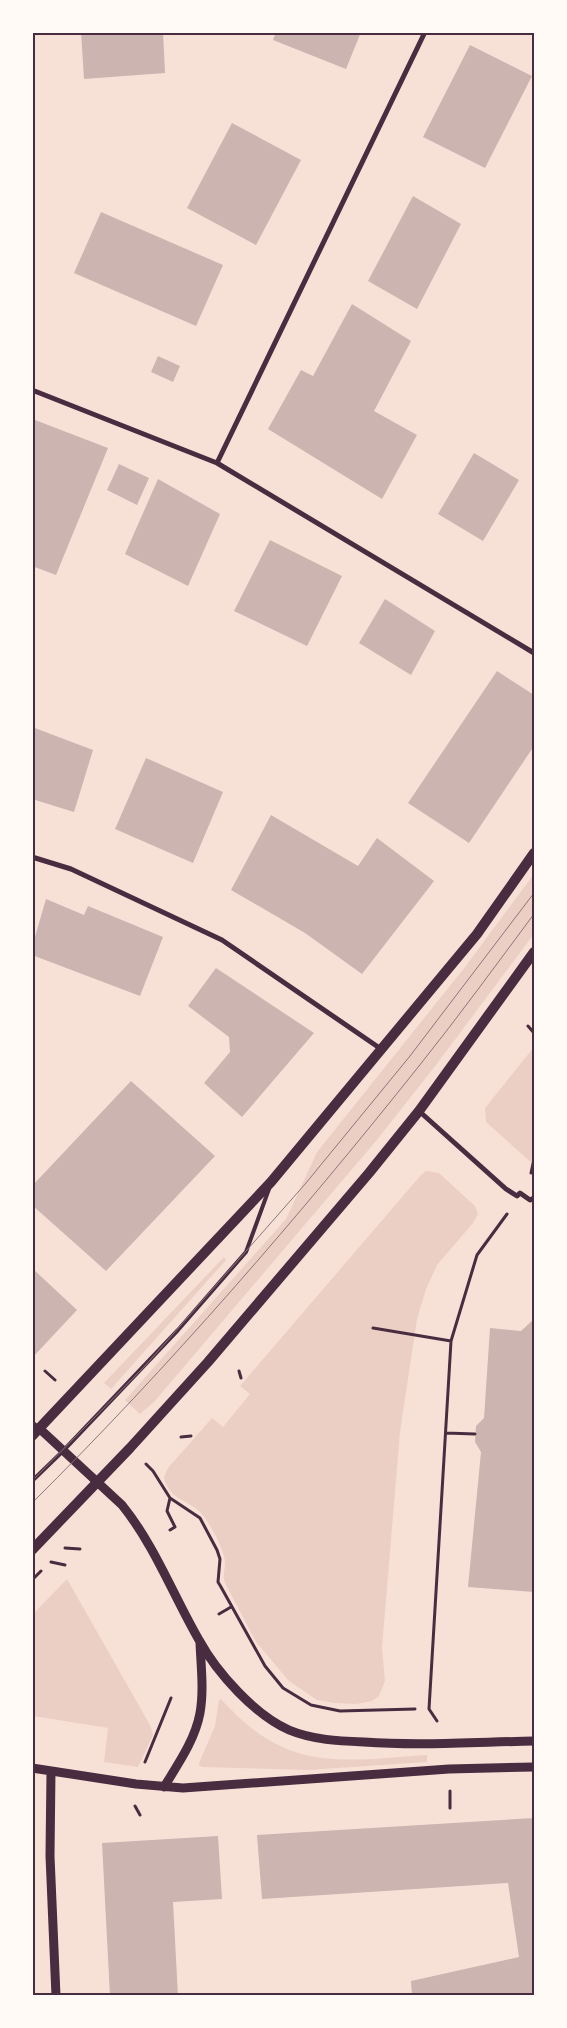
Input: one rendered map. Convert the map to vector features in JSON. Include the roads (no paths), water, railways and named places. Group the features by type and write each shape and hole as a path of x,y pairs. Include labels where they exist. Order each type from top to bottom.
{"main road":[{"path":"35,1429 271,1182 477,934 534,853"},
{"path":"32,1550 130,1448 208,1362 369,1174 419,1111 534,952"}],"street":[{"path":"217,464 425,32"},
{"path":"32,390 217,464 534,654"},
{"path":"32,857 71,869 222,940 381,1049"},
{"path":"419,1111 506,1189 517,1196 520,1193 530,1200 534,1198"},
{"path":"35,1429 122,1506 138,1527 200,1642 226,1678 253,1706 274,1722 304,1736 388,1744 534,1741"},
{"path":"164,1787 189,1745 200,1714 202,1688 200,1642"},
{"path":"32,1768 136,1784 183,1788 449,1769 534,1766"},
{"path":"50,1771 50,1856 56,1996"}],"lane":[{"path":"32,1481 178,1330 246,1252 271,1182"}],"tram line":[{"path":"32,1481 144,1367 306,1183 410,1056 534,893"},
{"path":"32,1503 134,1398 280,1235 419,1066 534,914"}]}
